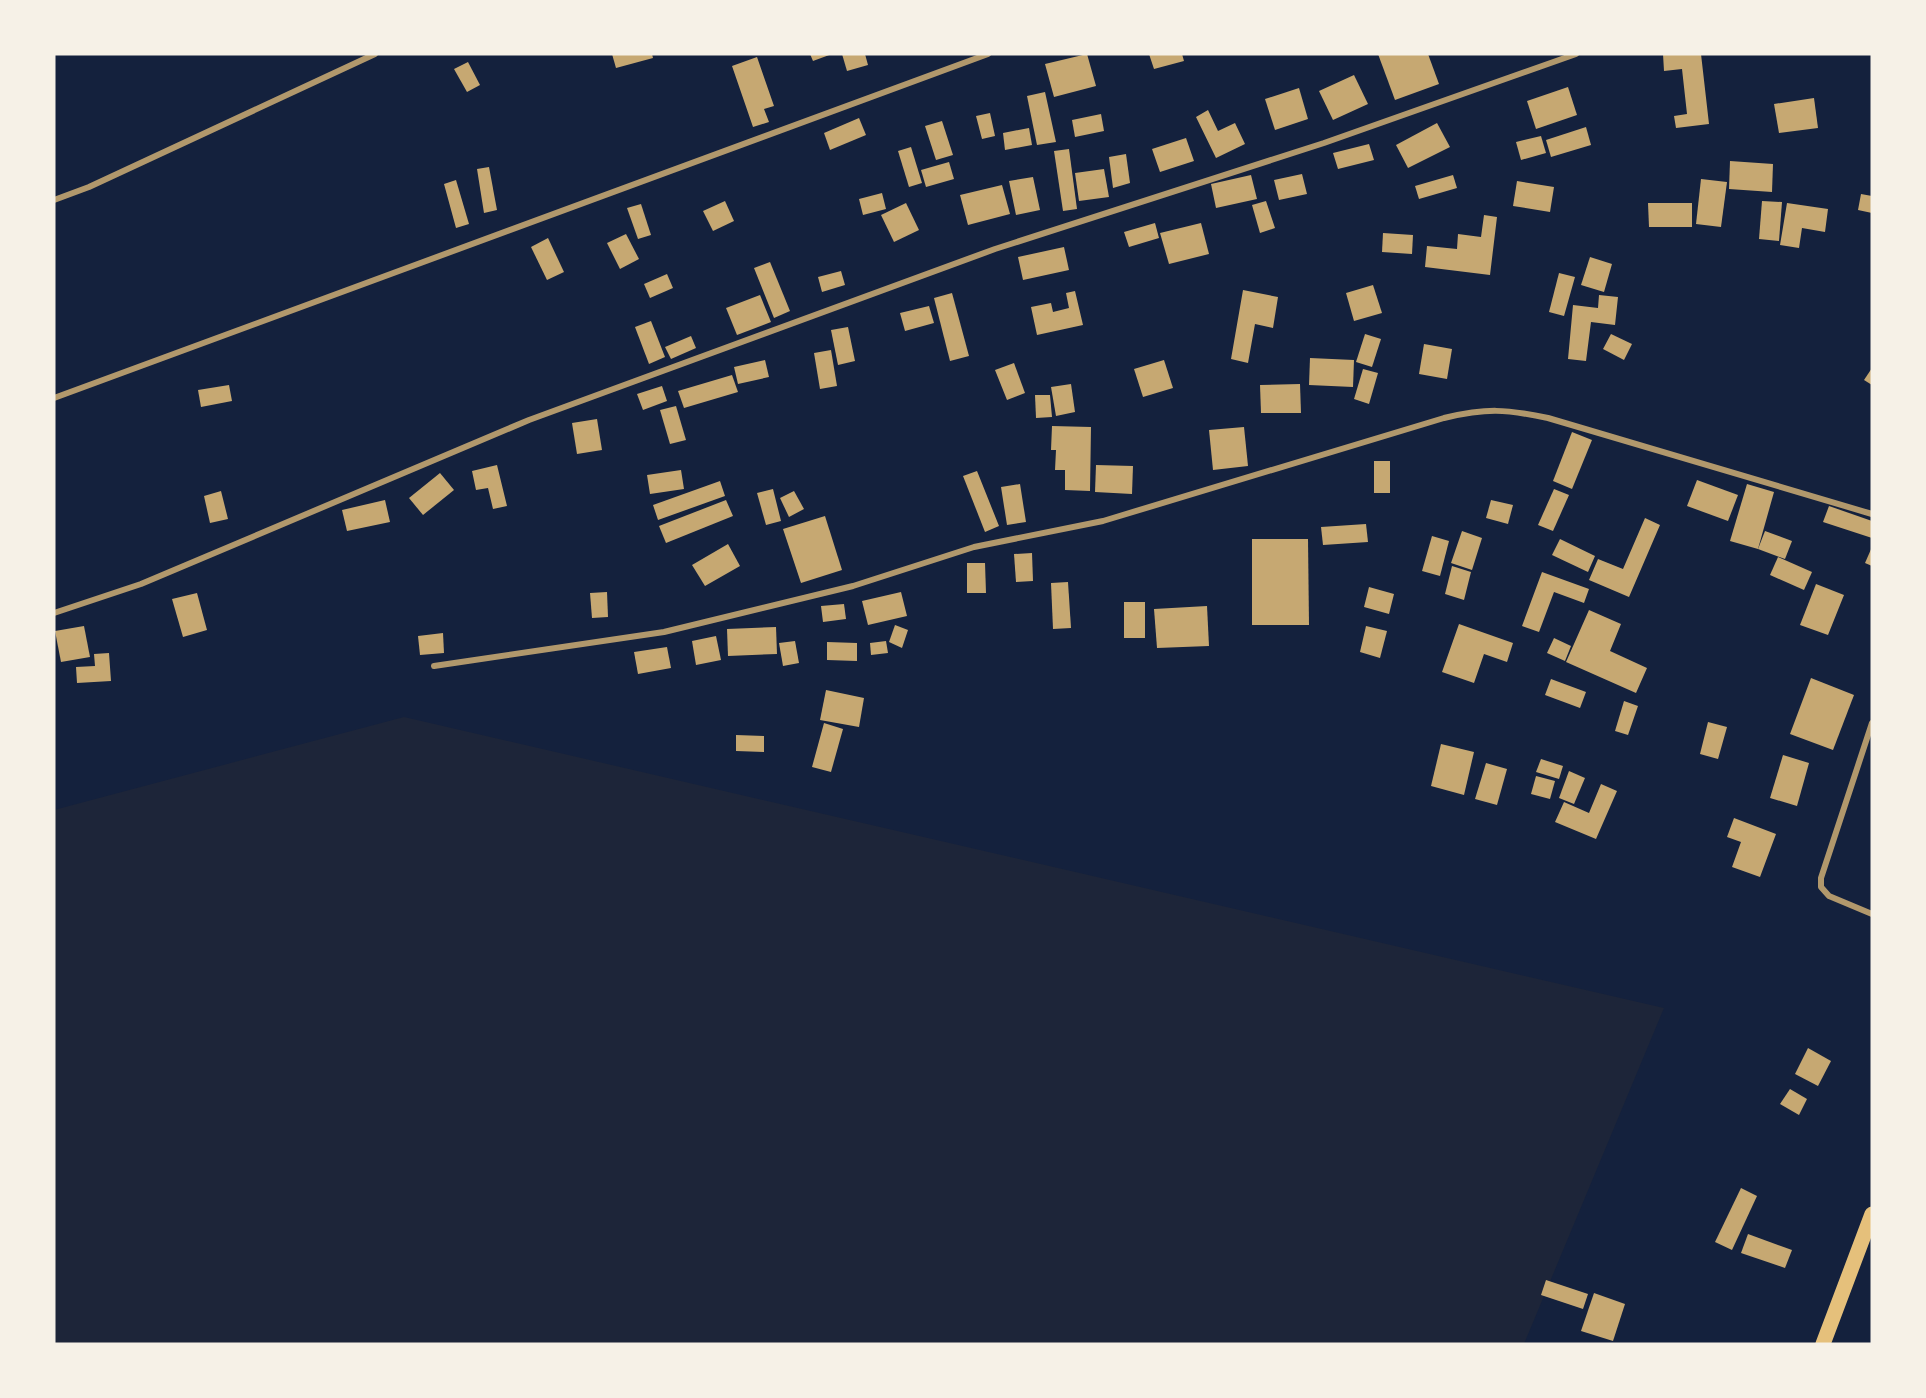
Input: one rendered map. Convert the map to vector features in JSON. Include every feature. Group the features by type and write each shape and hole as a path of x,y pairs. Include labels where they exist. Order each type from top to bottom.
{"main road":[{"path":"1823,1344 1872,1214"}],"street":[{"path":"54,200 89,187 375,54"},
{"path":"54,398 988,54"},
{"path":"54,613 141,584 529,420 995,249 1324,143 1576,54"},
{"path":"434,666 664,632 853,586 974,547 1103,521 1433,421 1475,411 1508,410 1548,418 1872,514"},
{"path":"1872,723 1821,879 1821,887 1829,896 1872,914"}],"shaded area":[{"path":"404,717 1664,1008 1524,1344 54,1344 54,810"}],"building":[{"path":"612,54 652,54 653,58 616,68"},
{"path":"810,54 832,54 813,61"},
{"path":"842,54 865,54 868,65 847,71"},
{"path":"1087,54 1096,86 1054,97 1045,64"},
{"path":"1149,54 1182,54 1184,61 1154,69"},
{"path":"1378,54 1428,54 1439,84 1395,100"},
{"path":"1663,54 1701,54 1709,124 1676,128 1674,116 1687,114 1682,69 1664,71"},
{"path":"757,57 774,106 764,109 769,122 753,127 732,66"},
{"path":"468,62 480,85 467,92 454,69"},
{"path":"1354,75 1368,104 1333,120 1319,91"},
{"path":"1568,87 1577,115 1536,129 1527,101"},
{"path":"1299,88 1308,119 1275,130 1265,99"},
{"path":"1045,92 1056,142 1037,145 1027,96"},
{"path":"1814,98 1818,128 1779,133 1774,104"},
{"path":"1208,110 1218,131 1235,123 1245,144 1216,158 1196,117"},
{"path":"990,113 995,136 982,139 976,116"},
{"path":"1101,114 1104,131 1075,137 1072,120"},
{"path":"859,118 866,135 830,150 824,133"},
{"path":"942,121 953,155 936,160 925,126"},
{"path":"1437,123 1450,147 1408,168 1396,145"},
{"path":"1586,127 1591,145 1551,157 1546,140"},
{"path":"1029,128 1032,145 1005,150 1003,133"},
{"path":"1541,136 1546,153 1521,160 1516,142"},
{"path":"1186,138 1194,161 1160,172 1152,149"},
{"path":"1369,144 1374,160 1338,169 1333,153"},
{"path":"911,147 922,183 909,187 898,151"},
{"path":"1069,149 1077,209 1063,211 1054,151"},
{"path":"1126,154 1130,183 1113,188 1109,157"},
{"path":"1730,161 1773,164 1772,192 1729,189"},
{"path":"949,162 954,179 926,187 921,170"},
{"path":"489,167 497,210 484,213 477,169"},
{"path":"1104,169 1109,197 1079,201 1075,173"},
{"path":"1302,174 1307,194 1279,200 1274,180"},
{"path":"1251,175 1257,199 1216,208 1211,184"},
{"path":"1453,175 1457,188 1419,199 1415,186"},
{"path":"1033,177 1040,210 1016,215 1009,181"},
{"path":"1701,179 1727,182 1721,227 1696,224"},
{"path":"456,180 469,224 456,228 444,184"},
{"path":"1517,181 1554,187 1550,212 1513,206"},
{"path":"1002,185 1010,214 968,225 960,195"},
{"path":"882,193 886,209 863,215 859,199"},
{"path":"1861,194 1872,196 1872,213 1858,210"},
{"path":"725,201 734,221 713,231 703,211"},
{"path":"1266,201 1275,228 1260,233 1252,205"},
{"path":"1762,201 1782,202 1779,241 1759,239"},
{"path":"906,203 919,230 894,242 881,215"},
{"path":"1648,203 1692,203 1692,227 1649,227"},
{"path":"1787,203 1828,209 1825,232 1802,228 1799,248 1780,245"},
{"path":"641,204 651,235 638,239 627,208"},
{"path":"1484,215 1497,217 1490,275 1425,267 1427,246 1457,249 1458,234 1481,237"},
{"path":"1155,223 1159,238 1129,247 1124,232"},
{"path":"1201,223 1209,254 1169,264 1160,233"},
{"path":"1383,233 1413,235 1412,254 1382,252"},
{"path":"626,234 639,259 620,269 607,243"},
{"path":"548,238 564,272 547,280 531,247"},
{"path":"1064,247 1069,270 1023,280 1018,257"},
{"path":"1590,257 1612,264 1604,292 1581,285"},
{"path":"770,262 790,311 774,318 754,268"},
{"path":"841,271 845,285 822,292 818,277"},
{"path":"1559,273 1575,277 1564,316 1549,312"},
{"path":"667,274 673,288 650,298 644,284"},
{"path":"1373,285 1382,313 1354,321 1346,293"},
{"path":"1243,290 1278,297 1273,328 1255,324 1248,363 1231,359"},
{"path":"1075,291 1083,325 1037,335 1031,307 1051,303 1053,312 1069,308 1066,293"},
{"path":"952,293 969,356 950,361 934,298"},
{"path":"760,295 771,322 737,335 726,308"},
{"path":"1599,295 1618,297 1615,325 1591,322 1586,361 1568,359 1573,305 1598,308"},
{"path":"929,306 934,323 905,331 900,313"},
{"path":"651,321 665,357 649,364 635,327"},
{"path":"848,327 855,361 838,365 831,330"},
{"path":"1365,334 1381,339 1372,367 1356,362"},
{"path":"1611,334 1632,344 1624,360 1603,349"},
{"path":"691,336 696,348 671,359 665,347"},
{"path":"1424,344 1452,349 1447,379 1419,374"},
{"path":"831,350 837,386 820,389 814,353"},
{"path":"1310,358 1354,360 1353,387 1309,385"},
{"path":"765,360 769,377 738,384 734,367"},
{"path":"1164,360 1173,388 1143,397 1134,369"},
{"path":"1014,363 1025,393 1007,400 995,370"},
{"path":"1872,368 1872,385 1864,380"},
{"path":"1363,369 1378,373 1369,404 1354,399"},
{"path":"732,375 738,392 684,408 678,391"},
{"path":"1071,384 1075,412 1056,416 1051,387"},
{"path":"1300,384 1301,413 1261,413 1260,385"},
{"path":"229,385 232,401 201,407 198,390"},
{"path":"662,386 667,401 643,410 637,394"},
{"path":"1035,395 1050,395 1052,417 1036,418"},
{"path":"676,406 686,440 670,444 660,410"},
{"path":"597,419 602,450 577,454 572,423"},
{"path":"1052,426 1091,427 1090,491 1065,490 1065,470 1055,470 1056,450 1051,450"},
{"path":"1244,427 1248,466 1213,470 1209,430"},
{"path":"1572,432 1592,440 1572,489 1553,481"},
{"path":"1374,461 1390,461 1390,493 1374,493"},
{"path":"497,465 507,506 493,509 488,488 476,490 472,471"},
{"path":"1096,465 1133,466 1132,494 1095,492"},
{"path":"681,470 684,489 650,494 647,475"},
{"path":"977,471 999,526 985,532 963,476"},
{"path":"440,473 454,490 423,515 409,498"},
{"path":"1697,480 1738,495 1728,521 1687,506"},
{"path":"720,481 725,496 658,520 653,505"},
{"path":"1020,484 1026,522 1007,525 1001,487"},
{"path":"1747,484 1774,492 1758,549 1730,541"},
{"path":"773,489 781,521 766,525 757,493"},
{"path":"1554,489 1569,495 1553,531 1538,525"},
{"path":"221,491 228,519 210,523 204,496"},
{"path":"794,491 804,509 789,517 780,498"},
{"path":"385,500 390,522 347,531 342,510"},
{"path":"726,500 733,516 666,543 659,526"},
{"path":"1491,500 1513,505 1508,524 1486,518"},
{"path":"1829,506 1872,521 1872,538 1823,522"},
{"path":"825,516 842,570 801,583 783,529"},
{"path":"1645,518 1660,525 1629,597 1589,580 1598,559 1623,569"},
{"path":"1366,524 1368,542 1323,545 1321,527"},
{"path":"1462,531 1482,538 1472,570 1451,563"},
{"path":"1765,531 1792,541 1785,559 1758,549"},
{"path":"1432,536 1449,541 1440,576 1422,571"},
{"path":"1252,539 1308,539 1309,625 1252,625"},
{"path":"1560,539 1595,556 1588,572 1552,555"},
{"path":"728,544 740,566 705,586 692,565"},
{"path":"1872,547 1872,566 1865,563"},
{"path":"1032,553 1033,581 1016,582 1014,554"},
{"path":"1778,557 1812,572 1804,590 1770,575"},
{"path":"967,563 985,563 986,593 967,593"},
{"path":"1452,566 1471,572 1464,600 1445,594"},
{"path":"1542,572 1589,589 1584,603 1554,592 1539,632 1522,626"},
{"path":"1068,582 1071,628 1053,629 1051,583"},
{"path":"1816,584 1844,595 1828,635 1800,625"},
{"path":"1369,587 1394,594 1389,614 1364,607"},
{"path":"607,592 608,617 592,618 590,593"},
{"path":"901,592 907,616 868,625 862,601"},
{"path":"197,593 207,630 183,637 172,599"},
{"path":"1124,602 1145,602 1145,638 1124,638"},
{"path":"844,604 846,619 823,622 821,606"},
{"path":"1207,606 1209,646 1157,648 1154,609"},
{"path":"1589,610 1621,624 1610,651 1647,668 1636,693 1566,662"},
{"path":"1459,624 1513,643 1507,662 1484,654 1474,683 1442,672"},
{"path":"895,625 908,630 902,648 889,642"},
{"path":"84,626 90,657 61,662 55,631"},
{"path":"1366,626 1387,631 1380,658 1360,652"},
{"path":"776,627 777,654 728,656 727,629"},
{"path":"443,633 444,653 420,655 418,636"},
{"path":"716,636 721,660 696,665 692,641"},
{"path":"1554,638 1571,646 1565,661 1547,653"},
{"path":"795,641 799,663 783,666 779,643"},
{"path":"886,641 888,653 871,655 870,643"},
{"path":"827,642 857,643 857,661 827,660"},
{"path":"667,647 671,668 638,674 634,652"},
{"path":"109,653 111,681 77,683 76,667 95,666 94,654"},
{"path":"1811,678 1854,695 1833,750 1790,734"},
{"path":"1551,679 1586,692 1580,708 1545,695"},
{"path":"826,690 864,698 859,727 820,720"},
{"path":"1624,701 1638,706 1628,735 1615,731"},
{"path":"1708,722 1727,727 1718,759 1700,754"},
{"path":"824,723 843,729 831,772 812,767"},
{"path":"736,735 764,736 764,752 736,751"},
{"path":"1441,744 1474,752 1464,795 1431,786"},
{"path":"1783,755 1809,763 1797,806 1770,798"},
{"path":"1541,759 1563,766 1559,779 1536,772"},
{"path":"1486,763 1507,769 1497,805 1475,799"},
{"path":"1569,771 1585,778 1574,804 1559,798"},
{"path":"1536,776 1555,781 1550,799 1531,794"},
{"path":"1601,784 1617,791 1596,839 1555,822 1564,802 1589,813"},
{"path":"1734,818 1776,834 1760,877 1732,867 1741,842 1727,837"},
{"path":"1808,1048 1831,1061 1818,1086 1795,1074"},
{"path":"1790,1089 1807,1099 1799,1115 1780,1104"},
{"path":"1741,1188 1757,1196 1732,1250 1715,1242"},
{"path":"1748,1234 1792,1250 1785,1268 1741,1253"},
{"path":"1546,1280 1588,1294 1583,1309 1541,1295"},
{"path":"1594,1293 1625,1304 1613,1341 1581,1331"}]}
